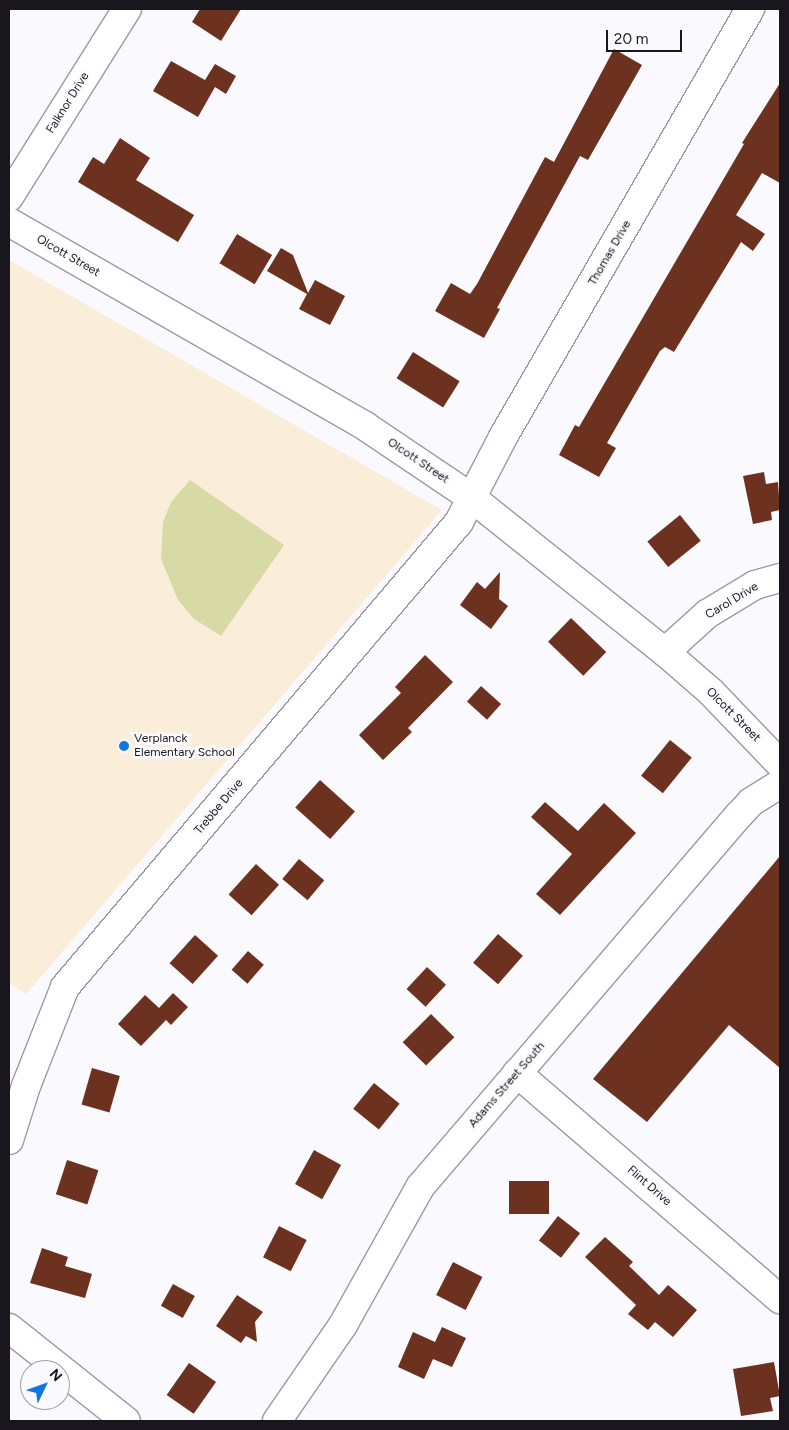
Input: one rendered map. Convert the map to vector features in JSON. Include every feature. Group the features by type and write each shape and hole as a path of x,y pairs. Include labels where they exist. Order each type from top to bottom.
{"street":[{"name":"Falknor Drive","path":"9,197 127,9"},
{"name":"Thomas Drive","path":"472,498 502,437 750,9"},
{"name":"Olcott Street","path":"9,222 365,426 472,498 665,652 710,692 780,764"},
{"name":"Trebbe Drive","path":"9,1140 26,1086 65,987 445,540 472,498"},
{"name":"Carol Drive","path":"665,652 707,614 756,585 780,578"},
{"name":"Adams Street South","path":"277,1421 343,1325 420,1187 740,814 751,802 780,784"},
{"name":"Flint Drive","path":"517,1073 780,1299"},
{"path":"9,1328 126,1421"}],"shaded area":[{"name":"Verplanck Elementary School","path":"9,260 442,510 26,994 9,983"}],"green space":[{"path":"190,480 284,545 221,636 194,619 178,600 161,559 163,522 171,502"}],"building":[{"path":"200,9 241,9 221,41 192,22"},
{"path":"614,49 642,65 588,160 580,156 497,308 500,309 484,338 435,311 451,283 470,294 477,284 545,157 554,162"},
{"path":"171,61 205,80 215,64 236,76 226,94 215,87 198,117 153,91"},
{"path":"780,83 780,183 762,173 736,215 765,234 753,251 741,242 674,352 665,347 660,351 607,443 616,448 599,477 559,455 575,425 579,427 744,144 742,143"},
{"path":"120,138 150,158 136,180 194,215 178,242 78,182 93,157 104,164"},
{"path":"237,234 272,255 255,284 219,263"},
{"path":"281,248 293,255 308,293 315,280 345,296 330,325 299,309 307,294 267,271"},
{"path":"413,352 460,381 443,407 397,378"},
{"path":"764,472 766,484 778,482 780,510 771,512 772,520 753,524 743,476"},
{"path":"680,515 701,541 668,567 647,541"},
{"path":"500,572 499,599 508,606 491,629 460,605 477,582 485,589"},
{"path":"571,618 606,652 583,676 548,642"},
{"path":"425,655 453,682 408,728 412,732 383,760 359,735 401,693 395,687"},
{"path":"481,686 501,704 487,720 467,702"},
{"path":"670,740 692,758 663,793 641,776"},
{"path":"320,780 355,811 330,839 295,807"},
{"path":"545,802 578,831 604,803 636,833 560,915 536,894 572,854 531,817"},
{"path":"780,856 780,1068 729,1025 647,1122 593,1079"},
{"path":"299,859 324,880 308,900 282,879"},
{"path":"256,864 279,885 252,915 229,894"},
{"path":"498,934 523,956 498,984 473,963"},
{"path":"195,935 218,956 193,984 170,963"},
{"path":"248,951 264,965 247,984 232,970"},
{"path":"427,967 446,985 426,1007 407,989"},
{"path":"173,993 188,1007 171,1025 166,1020 141,1046 118,1024 145,995 159,1008"},
{"path":"431,1014 454,1037 426,1066 403,1042"},
{"path":"92,1068 120,1076 109,1113 82,1105"},
{"path":"374,1083 400,1104 379,1129 353,1109"},
{"path":"314,1150 341,1165 322,1199 295,1184"},
{"path":"67,1160 98,1170 87,1204 56,1194"},
{"path":"509,1181 549,1181 549,1214 509,1214"},
{"path":"558,1216 580,1233 561,1258 539,1240"},
{"path":"279,1226 307,1240 291,1271 263,1257"},
{"path":"605,1237 633,1262 629,1266 659,1295 668,1285 697,1310 673,1337 655,1322 648,1330 628,1314 636,1305 585,1257"},
{"path":"42,1248 68,1257 65,1266 92,1274 85,1298 30,1283"},
{"path":"453,1262 482,1277 466,1310 436,1295"},
{"path":"173,1284 195,1296 183,1318 161,1306"},
{"path":"237,1295 263,1312 255,1322 257,1342 246,1336 241,1343 216,1326"},
{"path":"442,1327 466,1338 452,1367 433,1359 424,1379 398,1367 413,1332 435,1342"},
{"path":"774,1362 780,1396 770,1398 773,1411 741,1416 733,1369"},
{"path":"189,1363 216,1382 194,1414 167,1395"}],"place":[{"name":"Verplanck Elementary School","path":"124,746"}]}
